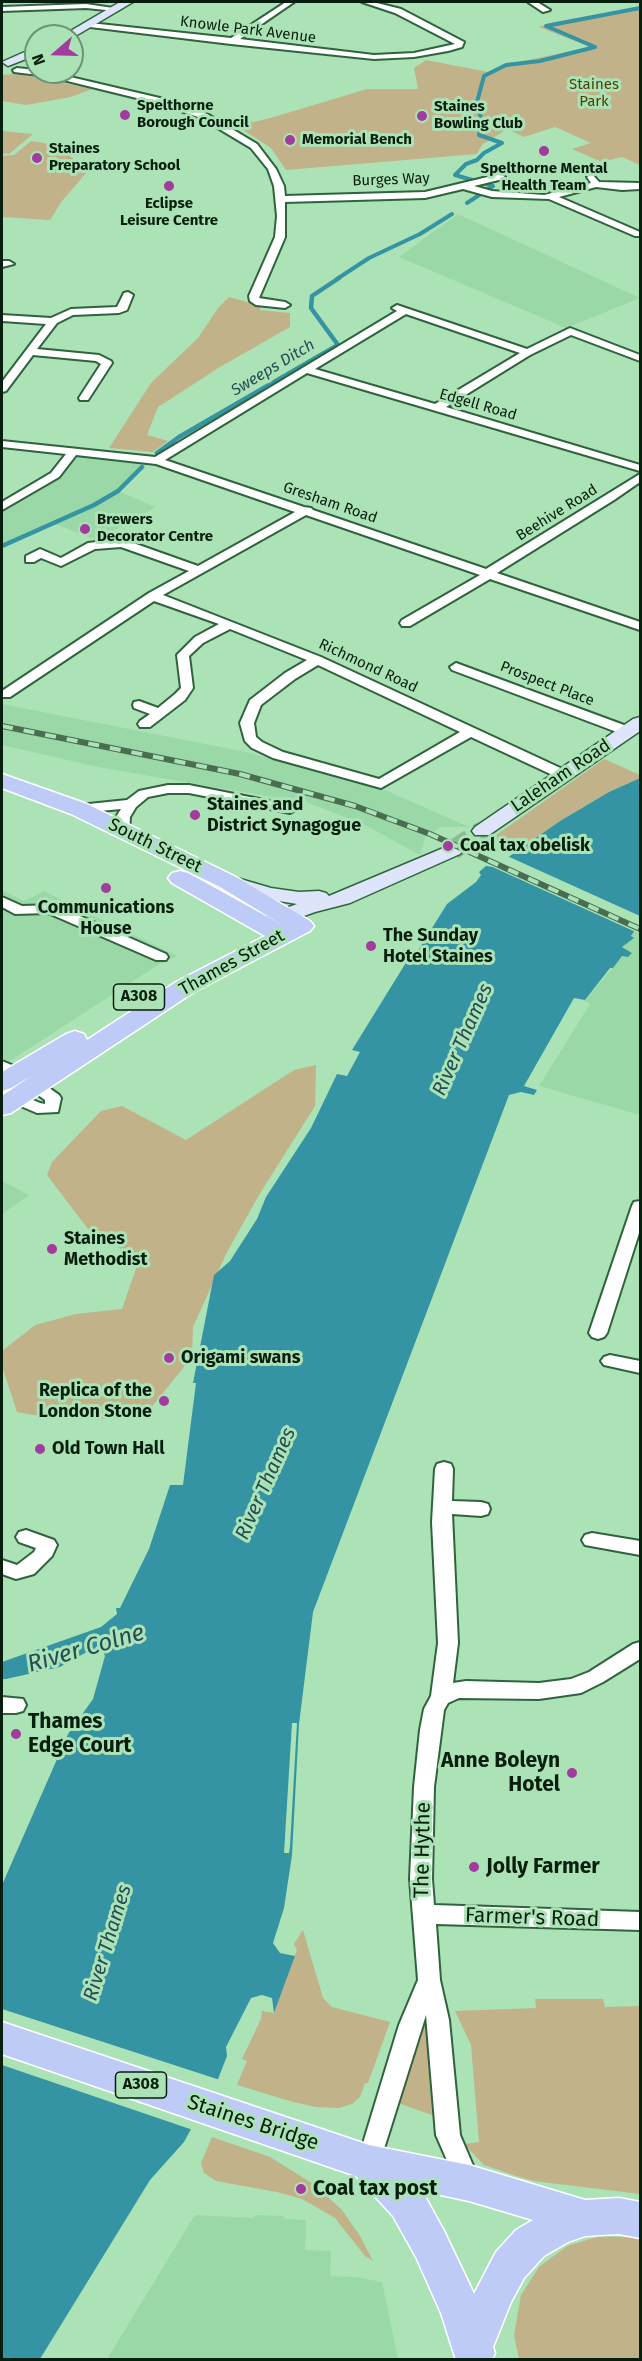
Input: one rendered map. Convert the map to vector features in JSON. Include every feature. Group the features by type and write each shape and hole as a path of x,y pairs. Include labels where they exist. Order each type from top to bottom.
{"main road":[{"path":"84,28 127,2"},
{"name":"Laleham Road","path":"482,831 634,727"},
{"name":"South Street","path":"2,781 79,809 228,882 283,925"},
{"name":"South Street","path":"2,798 63,820 208,893 283,925"},
{"name":"Thames Street","path":"11,1085 183,967 283,925 322,916 352,896 453,850"},
{"path":"228,882 287,897 352,896"},
{"name":"Staines Bridge","path":"2,2038 369,2163 469,2183 585,2218"},
{"name":"Staines Bridge","path":"369,2163 407,2203 430,2244 456,2302 474,2354"},
{"path":"474,2354 495,2291 510,2265 530,2243 556,2228 585,2218 619,2216 640,2220"}],"street":[{"path":"231,42 290,2"},
{"name":"Knowle Park Avenue","path":"90,25 341,54 403,57 459,45 460,42 398,11 366,2"},
{"path":"534,2 546,10"},
{"path":"2,9 86,6 116,9"},
{"path":"18,68 154,99 195,112 228,129 263,156 279,186 280,237 254,296 255,301 260,303 285,306"},
{"path":"590,175 597,184"},
{"name":"Burges Way","path":"281,199 425,195 466,186 480,187 497,178"},
{"path":"480,187 492,194 551,197 597,184 634,188 640,186"},
{"path":"551,197 638,234"},
{"path":"2,389 53,321 70,312 119,310 123,308 128,295"},
{"path":"158,461 164,455 307,370 400,309 526,352 532,352 570,331 640,358"},
{"path":"2,318 53,321"},
{"path":"30,352 99,358 107,363 84,398"},
{"path":"437,408 525,355 526,352"},
{"name":"Edgell Road","path":"307,370 640,468"},
{"name":"Gresham Road","path":"2,444 158,461 307,510 640,626"},
{"path":"2,507 55,475 74,451"},
{"name":"Beehive Road","path":"406,623 610,498 640,477"},
{"path":"5,694 153,596 307,510"},
{"path":"30,559 40,554 61,562 92,546 122,543 200,571"},
{"name":"Richmond Road","path":"153,596 317,660 564,775"},
{"path":"145,724 180,697 187,688 183,655 199,640 229,624"},
{"path":"317,660 290,676 255,703 247,723 250,738 257,745 278,755 381,784 469,732"},
{"name":"Prospect Place","path":"456,667 634,727"},
{"path":"139,705 159,713"},
{"path":"122,831 123,817 131,804 144,794 155,790 179,788 290,809"},
{"path":"79,809 131,804"},
{"path":"2,901 20,911 50,908 161,957"},
{"path":"597,1333 635,1240 640,1206"},
{"path":"610,1361 640,1367"},
{"name":"The Hythe","path":"444,1469 443,1508 448,1643 441,1697 434,1709 430,1731 424,1787 420,1880 429,1980 438,2020 448,2135 469,2183"},
{"path":"443,1508 481,1509"},
{"path":"2,1568 16,1572 27,1569 42,1556 47,1545 26,1537"},
{"path":"592,1540 640,1548"},
{"path":"441,1697 456,1690 466,1689 539,1691 574,1687 596,1677 640,1649"},
{"name":"Farmer's Road","path":"423,1914 640,1921"},
{"name":"The Hythe","path":"369,2163 410,2025 429,1980"}],"shaded area":[{"path":"458,214 640,298 566,328 399,257"},
{"path":"63,454 147,465 118,491 156,507 96,540 55,524 2,549 2,501 52,471 64,458"},
{"path":"2,704 246,752 385,790 469,827 441,827 426,836 420,855 365,825 298,799 295,801 98,767 2,745"},
{"path":"2,890 24,901 44,891 177,956 158,965 2,1066"},
{"path":"640,925 640,1115 539,1086 590,1004 582,1000 586,1000 622,956 632,953 622,947 633,938 631,936"},
{"path":"2,1181 29,1195 2,1214"},
{"path":"195,2215 254,2218 255,2215 283,2216 284,2219 306,2220 305,2250 331,2251 330,2276 356,2277 382,2282 398,2359 107,2359"}],"green space":[{"name":"Staines Park","path":"640,7 640,165 622,157 602,162 572,149 591,143 555,127 524,137 507,129 482,145 477,154 286,170 271,148 237,126 367,89 418,89 414,68 426,60 488,72 514,63 590,47 539,27 554,22"},
{"path":"2,75 24,75 24,84 68,84 92,89 71,97 26,105 2,101"},
{"path":"2,131 33,134 9,154 2,153"},
{"name":"Staines Preparatory School","path":"31,141 57,145 88,171 62,201 50,220 2,217 2,156 14,155"},
{"path":"229,297 262,306 259,310 290,313 290,327 220,367 158,407 147,435 168,441 153,452 109,448 151,383 198,338 218,308"},
{"path":"604,759 640,775 640,778 609,792 560,821 518,850 485,843"},
{"path":"316,1065 315,1106 259,1195 226,1254 193,1327 192,1357 142,1419 55,1419 17,1412 2,1366 2,1351 35,1325 76,1314 122,1309 139,1260 88,1229 47,1175 52,1162 101,1111 122,1106 186,1140 294,1070"},
{"path":"303,1930 323,1998 332,2007 390,2022 368,2083 365,2083 360,2097 352,2104 339,2108 316,2107 293,2102 237,2085 247,2061 242,2059 261,2019 262,2011 274,2013 297,1950 294,1944"},
{"path":"535,1999 603,1999 605,2007 640,2006 640,2194 534,2181 516,2176 484,2165 464,2144 479,2142 471,2045 455,2011 536,2008"},
{"path":"425,2016 432,2115 395,2102"},
{"path":"212,2137 270,2157 315,2185 342,2210 360,2236 373,2261 365,2256 335,2218 302,2199 216,2181 204,2173 201,2163"},
{"path":"600,2236 640,2238 640,2359 519,2359 514,2335 521,2295 539,2267 567,2246"}],"water":[{"path":"640,778 640,923 631,936 634,938 622,947 632,953 628,957 622,956 613,968 610,968 585,1000 574,998 524,1086 537,1090 534,1095 521,1092 509,1095 313,1612 299,1724 292,1855 284,1908 273,1943 280,1953 295,1956 274,2013 272,1998 262,1995 251,1998 226,2047 227,2056 218,2079 184,2142 150,2180 40,2359 2,2359 2,1885 68,1734 93,1699 105,1656 102,1649 92,1649 60,1667 6,1679 2,1679 2,1662 101,1627 117,1614 116,1608 120,1608 149,1549 170,1485 183,1485 196,1383 193,1383 214,1275 230,1261 257,1219 266,1197 311,1128 337,1074 347,1076 360,1052 352,1050 407,961 414,957 447,904 476,882 481,875 479,872 486,866 494,867 560,821 609,792"}],"pier":[{"path":"505,855 640,916 638,933 486,864 493,864"},
{"path":"292,1723 297,1723 290,1846 289,1853 284,1853"},
{"path":"2,2009 220,2080 193,2130 2,2065"}],"waterway":[{"name":"Sweeps Ditch","path":"467,203 493,186 455,175 466,164 477,160 484,153 502,143 479,135 482,123 477,102 484,76 506,65 540,61 595,47 546,26 640,8"},
{"name":"Sweeps Ditch","path":"337,279 369,258 420,234 452,214"},
{"name":"Sweeps Ditch","path":"157,453 179,437 338,345 311,308 312,296 339,278"},
{"name":"Sweeps Ditch","path":"2,546 94,505 118,491 142,467"}],"tunnel":[{"path":"453,850 482,831"}],"railway":[{"path":"2,726 240,774 355,806 430,834 640,929"}],"place":[{"name":"Spelthorne Borough Council","path":"125,115"},
{"name":"Staines Bowling Club","path":"422,116"},
{"name":"Memorial Bench","path":"290,140"},
{"name":"Spelthorne Mental Health Team","path":"544,151"},
{"name":"Staines Preparatory School","path":"37,158"},
{"name":"Eclipse Leisure Centre","path":"169,186"},
{"name":"Brewers Decorator Centre","path":"85,529"},
{"name":"Staines and District Synagogue","path":"195,815"},
{"name":"Coal tax obelisk","path":"448,846"},
{"name":"Communications House","path":"106,888"},
{"name":"The Sunday Hotel Staines","path":"371,946"},
{"name":"Staines Methodist","path":"52,1249"},
{"name":"Origami swans","path":"169,1358"},
{"name":"Replica of the London Stone","path":"164,1401"},
{"name":"Old Town Hall","path":"40,1449"},
{"name":"Thames Edge Court","path":"16,1734"},
{"name":"Anne Boleyn Hotel","path":"572,1773"},
{"name":"Jolly Farmer","path":"474,1867"},
{"name":"Coal tax post","path":"301,2189"}],"water label":[{"name":"River Thames","path":"463,1040"},
{"name":"River Thames","path":"266,1484"},
{"name":"River Colne","path":"86,1649"},
{"name":"River Thames","path":"108,1943"}]}
